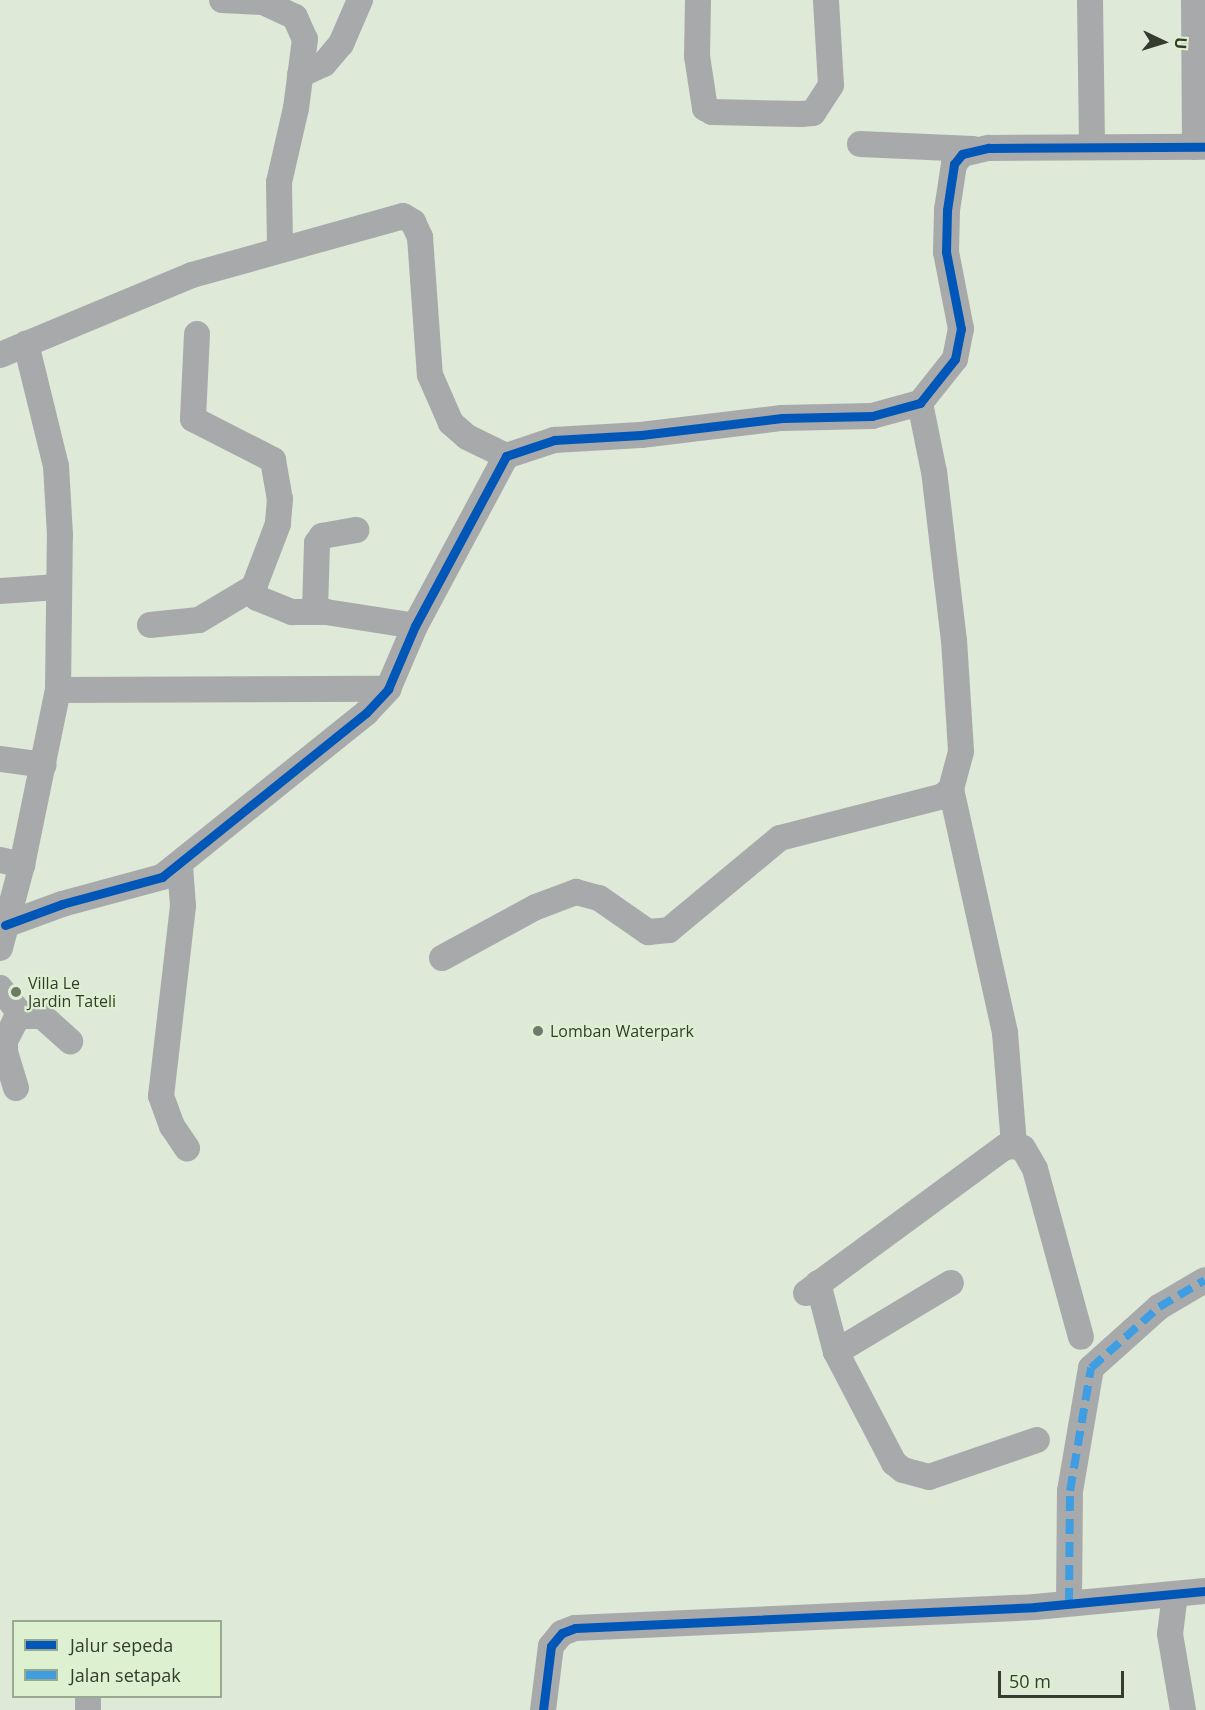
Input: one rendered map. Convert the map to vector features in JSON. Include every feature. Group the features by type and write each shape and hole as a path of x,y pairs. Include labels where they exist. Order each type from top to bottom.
{"street":[{"path":"222,0 263,2 295,17 305,39 279,182 280,248"},
{"path":"300,75 324,64 341,44 360,0"},
{"path":"698,0 697,56 705,108 712,112 801,114 813,113 831,86 826,0"},
{"path":"1090,0 1092,146"},
{"path":"860,144 973,149 1092,146 1200,147 1194,0"},
{"path":"2,936 62,904 133,887 180,866 366,713 388,690 415,626 506,456 554,440 641,435 782,418 872,416 920,403 955,359 961,328 946,252 947,210 954,164 962,154 973,149"},
{"path":"0,355 192,275 280,248 403,216 413,222 423,256 430,375 451,423 467,437 506,456"},
{"path":"197,334 193,419 273,460 280,499 278,524 254,587 256,598 268,605 292,612 326,612"},
{"path":"2,936 11,862 44,765 58,690 60,536 56,466 26,344"},
{"path":"920,403 934,472 954,642 961,751 951,789 1005,1033 1014,1146"},
{"path":"356,530 322,536 317,543 315,611 415,626"},
{"path":"0,591 58,587"},
{"path":"150,624 199,620 254,587"},
{"path":"58,690 388,690"},
{"path":"0,759 44,765"},
{"path":"442,958 536,907 576,892 599,898 648,932 669,930 780,838 943,796 951,789"},
{"path":"180,866 183,906 161,1096 172,1126 188,1148"},
{"path":"0,988 22,1016"},
{"path":"16,1088 5,1053 5,1041 15,1021 22,1016 32,1014 51,1021 70,1041"},
{"path":"1037,1440 929,1477 903,1470 894,1463 836,1352 812,1288 1005,1147 1014,1146 1023,1148 1035,1169 1081,1337"},
{"path":"1069,1603 1070,1491 1091,1368 1159,1307 1205,1280"},
{"path":"836,1352 951,1282"},
{"path":"543,1710 551,1646 562,1633 575,1628 1069,1603 1205,1591"},
{"path":"1174,1594 1170,1634 1184,1710"}],"marked path":[{"path":"1069,1603 1070,1491 1091,1368 1159,1307 1205,1280"}],"cycle path":[{"path":"5,925 62,904 162,877 366,713 388,689 415,626 506,456 554,440 641,435 782,418 872,416 920,403 955,359 961,329 946,252 947,210 954,164 962,154 989,148 1205,147"},
{"path":"543,1710 551,1646 562,1633 575,1628 1035,1607 1205,1591"}],"place":[{"name":"Villa Le Jardin Tateli","path":"16,992"},
{"name":"Lomban Waterpark","path":"538,1031"}]}
